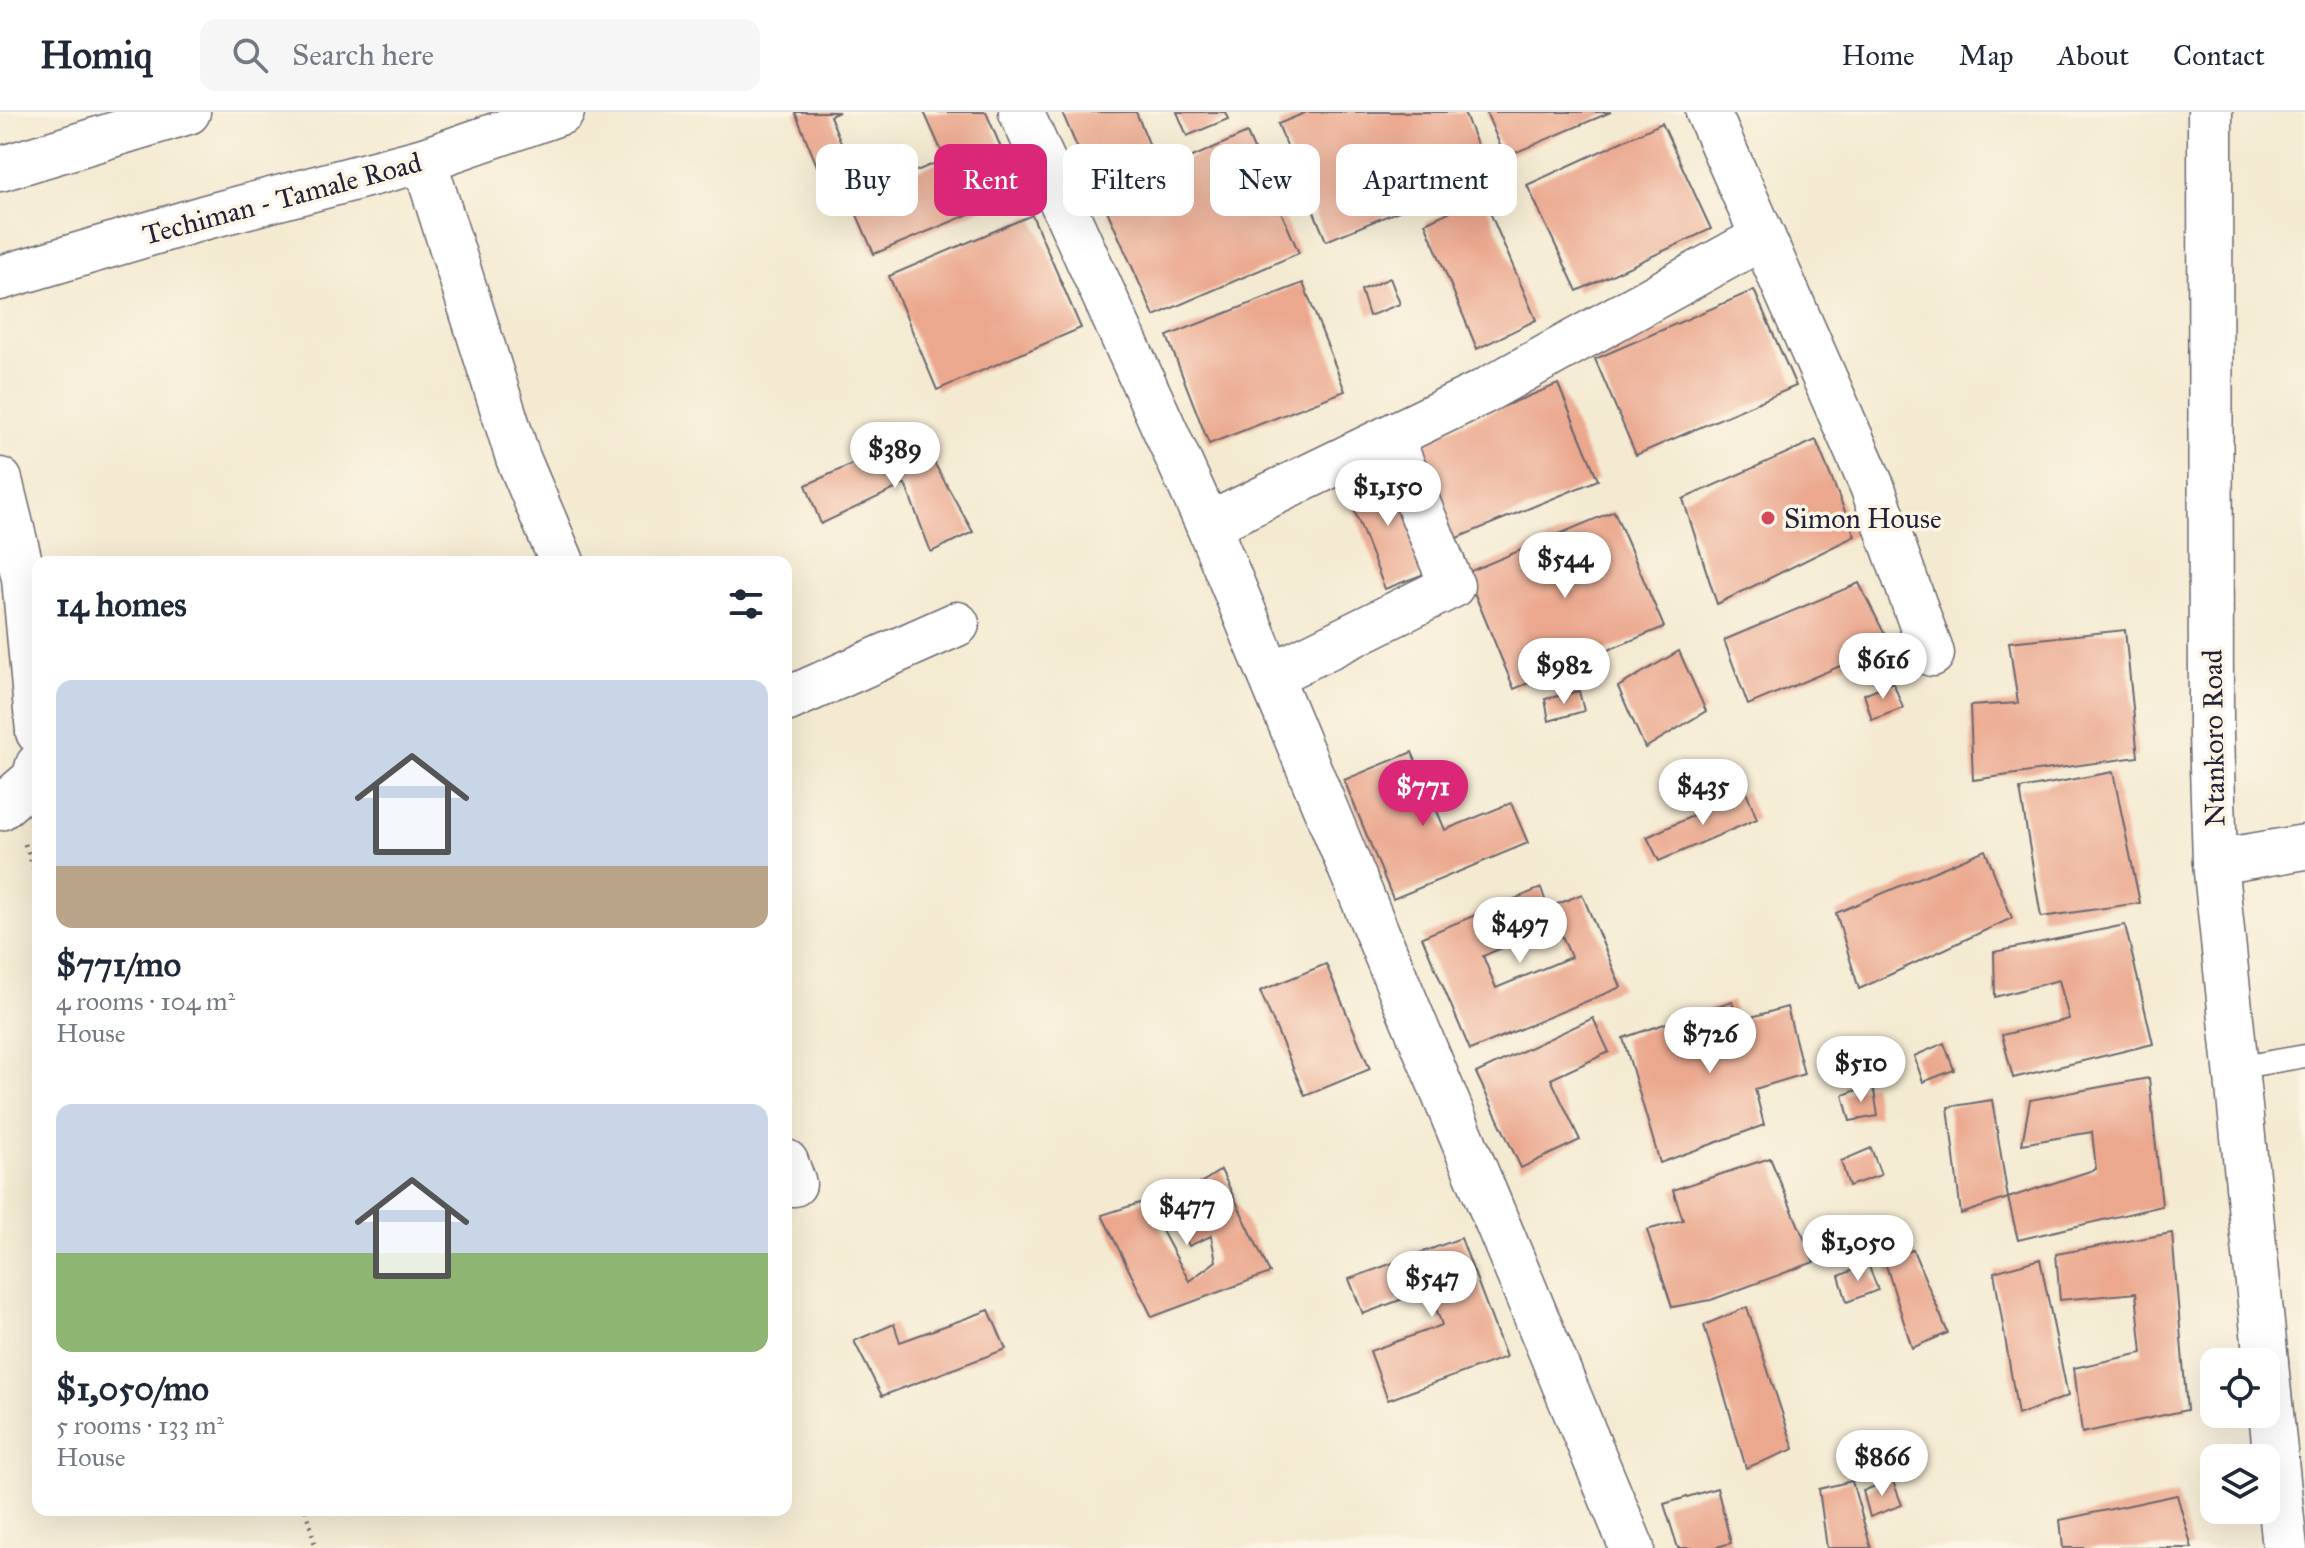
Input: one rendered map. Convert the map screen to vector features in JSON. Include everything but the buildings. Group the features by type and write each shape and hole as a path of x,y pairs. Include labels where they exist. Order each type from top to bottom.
{"main road":[{"path":"0,169 188,112"},
{"name":"Techiman - Tamale Road","path":"0,278 206,217 424,160 562,112"},
{"path":"1021,112 1208,525 1272,675 1632,1548"},
{"path":"1708,112 1872,486 1932,654"},
{"name":"Ntankoro Road","path":"2210,112 2211,735 2215,862 2264,1348"},
{"path":"424,160 518,458 559,556"},
{"path":"1208,525 1483,392 1763,237"},
{"path":"1272,675 1452,586 1391,437"},
{"path":"0,480 24,578 32,666"},
{"path":"792,697 957,624"},
{"path":"0,808 32,781"},
{"path":"2215,862 2305,847"},
{"name":"Ntankoro Road","path":"2273,1428 2285,1548"}],"lane":[{"path":"2236,1068 2305,1056"}],"path":[{"path":"308,1516 316,1548"}],"place":[{"name":"Simon House","path":"1768,518"}]}
